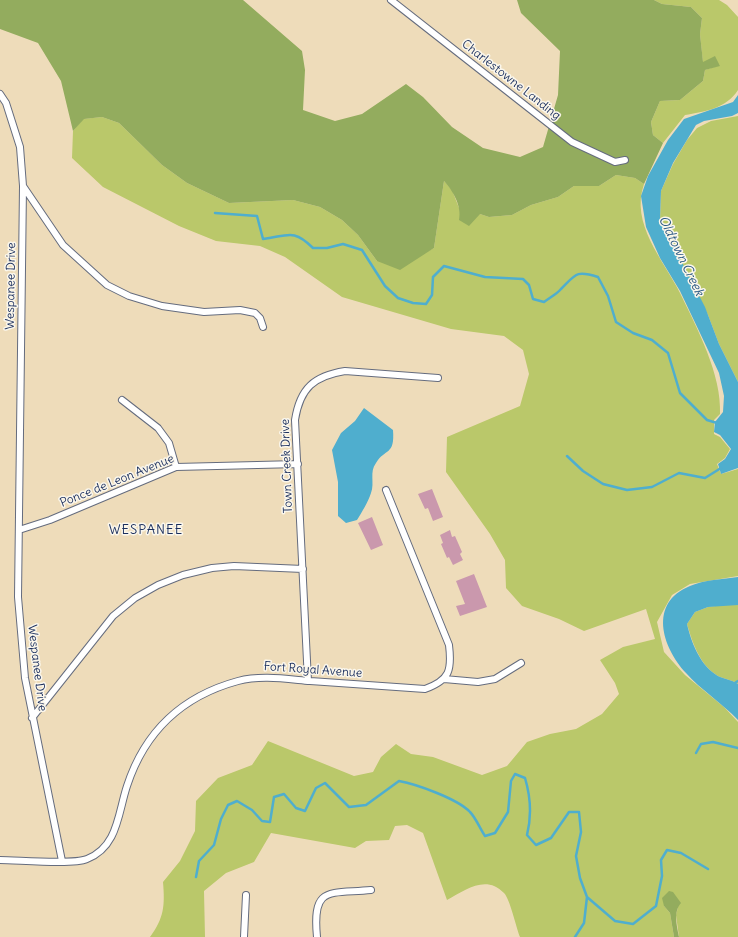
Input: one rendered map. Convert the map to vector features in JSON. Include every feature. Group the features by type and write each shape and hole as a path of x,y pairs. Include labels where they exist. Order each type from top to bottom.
{"street":[{"name":"Charlestowne Landing","path":"391,0 572,142 615,162 625,160"},
{"name":"Wespanee Drive","path":"0,94 6,103 20,147 23,186 18,597 25,678 62,861"},
{"path":"23,186 63,245 107,285 129,296 162,306 204,312 240,310 255,313 260,318 263,327"},
{"name":"Town Creek Drive","path":"308,681 296,420 298,405 303,394 312,383 322,376 345,371 438,378"},
{"path":"122,400 158,428 169,443 176,467"},
{"name":"Ponce de Leon Avenue","path":"19,530 50,520 176,467 298,464"},
{"path":"386,490 449,644 451,660 449,672 444,679"},
{"path":"32,718 113,616 135,598 158,585 183,575 212,568 234,566 303,569"},
{"path":"444,679 478,682 495,679 521,663"},
{"name":"Fort Royal Avenue","path":"0,860 86,860 99,854 108,846 114,832 127,785 139,757 154,733 174,712 197,697 240,681 259,678 425,689 444,679"},
{"path":"317,937 315,910 319,901 325,895 371,890"},
{"path":"244,937 246,895"}],"green space":[{"path":"0,0 243,0 302,51 305,70 303,110 335,121 362,114 406,84 423,97 452,127 483,148 520,157 543,147 558,95 560,51 521,13 517,0 654,0 662,4 691,7 702,18 700,34 703,62 715,56 720,66 705,70 703,81 680,100 660,101 651,122 653,135 663,143 644,184 635,178 616,175 599,186 574,186 558,197 531,205 512,215 489,217 480,214 469,226 459,220 460,215 458,204 451,189 444,181 434,248 400,270 377,261 358,235 342,220 320,207 293,200 229,203 187,183 162,165 119,123 102,117 84,119 73,131 61,81 38,43 0,29"},
{"path":"654,0 719,0 727,5 738,17 738,90 728,101 721,105 707,111 685,115 663,143 653,135 651,122 660,101 680,100 703,81 705,70 720,65 703,63 700,34 702,18 691,7 662,4"},
{"path":"738,116 738,382 719,344 708,315 660,221 661,191 673,164 687,140 697,128 711,121"},
{"path":"102,117 119,123 162,165 187,183 229,203 293,200 320,207 342,220 358,235 377,261 419,256 434,248 444,181 452,190 461,213 480,214 489,217 512,215 531,205 558,197 574,186 599,186 616,175 635,178 644,184 641,199 641,213 650,241 673,280 694,321 713,368 720,399 720,414 714,420 714,434 720,437 730,449 725,458 717,464 721,474 738,469 738,576 690,584 672,595 657,622 664,652 685,675 724,707 738,722 738,937 679,937 676,915 678,907 664,906 670,913 674,937 520,937 506,896 497,887 483,884 468,888 447,900 423,833 407,825 395,826 389,840 366,841 355,848 271,833 254,862 226,873 204,891 205,937 150,937 161,918 164,898 163,882 180,861 195,831 196,801 218,778 252,765 268,741 354,776 373,772 381,757 396,744 411,754 433,757 482,775 507,766 527,742 550,734 576,729 602,714 619,694 615,683 600,660 623,647 655,639 646,609 584,631 559,619 522,606 506,588 505,560 490,534 446,472 447,437 520,406 529,374 523,350 504,336 451,329 342,297 285,257 260,246 216,241 179,226 103,187 72,158 73,131 83,119"},
{"path":"738,605 738,684 717,676 709,669 700,658 687,624 695,612 708,607"},
{"path":"669,891 673,892 681,903 676,915 679,937 674,937 670,913 664,906 662,898"}],"water":[{"path":"738,95 738,113 732,116 704,121 696,125 673,163 661,191 660,220 705,307 719,344 738,382 738,468 721,474 718,464 725,459 731,449 720,435 714,432 715,422 723,412 724,396 719,373 680,291 660,258 646,227 641,196 648,176 668,140 684,119 733,102"},
{"path":"364,408 393,430 393,438 389,451 379,458 374,466 372,474 372,489 361,514 357,520 346,523 338,516 338,482 332,450 341,433 355,421"},
{"path":"738,577 738,605 708,607 695,612 687,624 693,644 704,664 717,676 738,684 738,720 686,673 671,651 663,626 664,614 668,603 677,594 690,586 701,582"}],"building":[{"path":"432,489 443,517 433,521 428,508 425,509 418,494"},
{"path":"372,517 383,545 371,550 358,523"},
{"path":"450,530 452,537 455,536 462,552 460,554 463,560 453,565 449,557 447,558 441,544 443,543 440,535"},
{"path":"474,574 487,607 460,616 456,606 465,604 456,581"}],"waterway":[{"path":"215,213 257,216 263,239 290,235 300,238 313,248 327,248 343,244 362,250 385,286 398,298 413,303 426,304 432,295 433,277 444,266 485,277 523,279 529,285 533,299 544,302 557,293 577,275 585,274 598,277 608,296 616,322 633,333 652,340 668,353 680,393 707,420 717,423"},
{"path":"567,456 583,471 603,484 627,490 652,487 679,473 705,478 721,468"},
{"path":"696,753 701,744 713,742 738,748"},
{"path":"196,877 199,861 214,845 221,819 228,805 237,801 252,810 262,821 270,822 274,797 284,794 296,808 305,811 316,788 325,783 349,807 366,805 399,781 416,785 447,797 464,807 472,814 485,836 495,833 508,812 511,781 515,774 525,778 529,793 530,806 530,820 527,835 536,845 551,838 569,812 579,812 581,832 576,856 580,878 587,897 615,921 633,924 656,906 662,876 661,860 667,850 681,853 708,869"},
{"path":"575,937 584,923 587,897"}],"district":[{"name":"WESPANEE","path":"146,530"}],"water label":[{"name":"Oldtown Creek","path":"681,256"}]}
